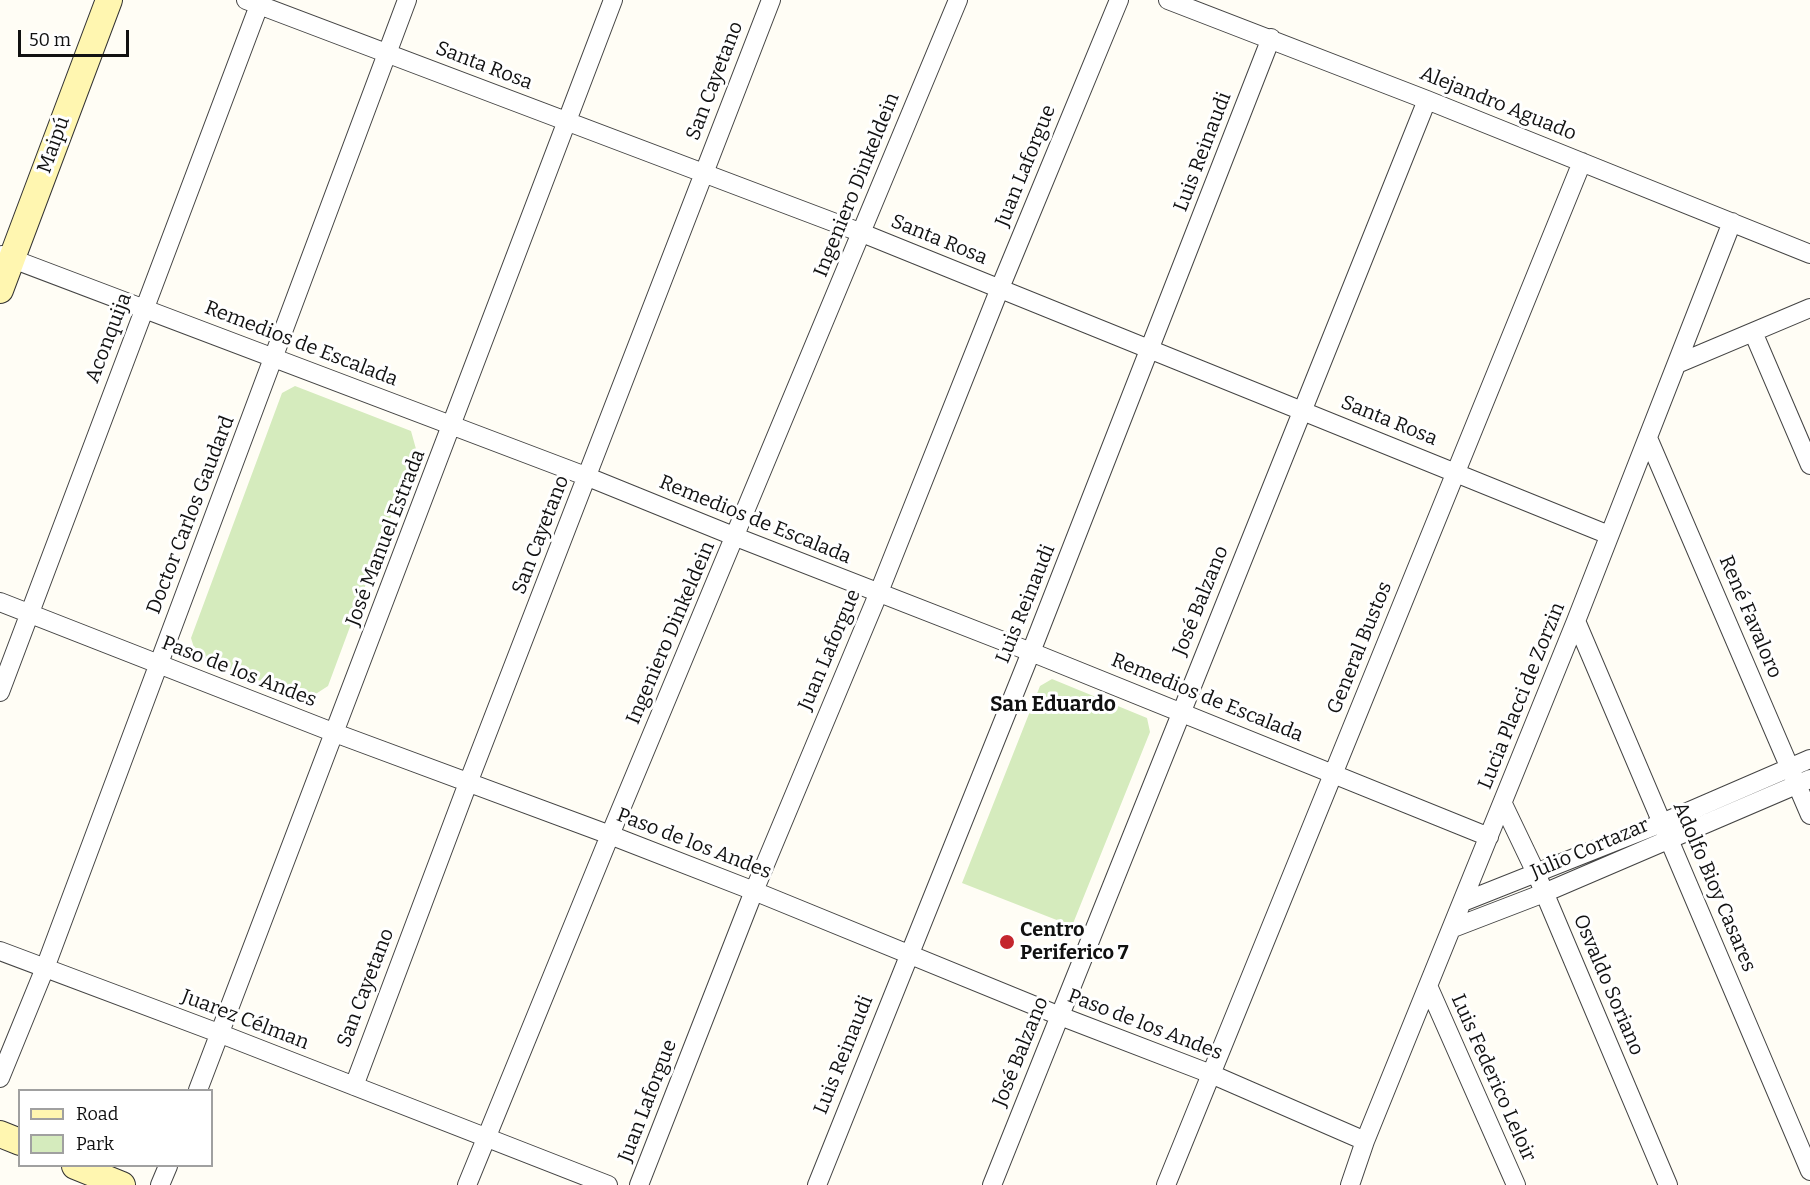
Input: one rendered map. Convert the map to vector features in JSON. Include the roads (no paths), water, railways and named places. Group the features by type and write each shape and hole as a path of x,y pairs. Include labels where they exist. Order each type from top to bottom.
{"main road":[{"name":"Maipú","path":"0,290 6,257 109,0"},
{"path":"0,1134 18,1142"},
{"path":"77,1167 122,1185"}],"street":[{"name":"Doctor Carlos Gaudard","path":"0,1078 45,968 407,0"},
{"name":"José Manuel Estrada","path":"198,1089 613,0"},
{"name":"San Cayetano","path":"354,1086 468,783 771,0"},
{"name":"Ingeniero Dinkeldein","path":"467,1185 610,835 958,0"},
{"name":"Juan Laforgue","path":"639,1185 754,891 879,592 1000,288 1119,0"},
{"name":"Alejandro Aguado","path":"1168,0 1271,38 1810,254"},
{"name":"Santa Rosa","path":"255,2 862,233 1609,534"},
{"name":"Aconquija","path":"0,692 144,309 255,2"},
{"name":"Luis Reinaudi","path":"817,1185 1031,652 1271,38"},
{"name":"José Balzano","path":"992,1185 1427,100"},
{"name":"General Bustos","path":"1166,1185 1582,162"},
{"name":"Lucia Placci de Zorzin","path":"1350,1185 1365,1141 1576,621 1731,222"},
{"name":"Remedios de Escalada","path":"6,257 588,477 1031,652 1489,837"},
{"path":"1677,364 1810,308"},
{"path":"1754,332 1810,465"},
{"name":"René Favaloro","path":"1648,438 1790,767 1804,782 1810,815"},
{"name":"Paso de los Andes","path":"0,602 335,734 610,835 754,891 1060,1016 1211,1074 1365,1141"},
{"name":"Adolfo Bioy Casares","path":"1576,621 1810,1171"},
{"name":"Julio Cortazar","path":"1463,902 1662,823 1810,759"},
{"name":"Julio Cortazar","path":"1453,928 1544,893 1804,782"},
{"name":"Osvaldo Soriano","path":"1503,804 1536,873 1668,1185"},
{"name":"Juarez Célman","path":"0,951 608,1185"},
{"name":"Luis Federico Leloir","path":"1428,988 1515,1185"},
{"path":"1358,1164 1367,1185"},
{"path":"160,1185 168,1167"}],"place":[{"name":"Centro Periferico 7","path":"1007,942"}],"district":[{"name":"San Eduardo","path":"1053,705"}]}
